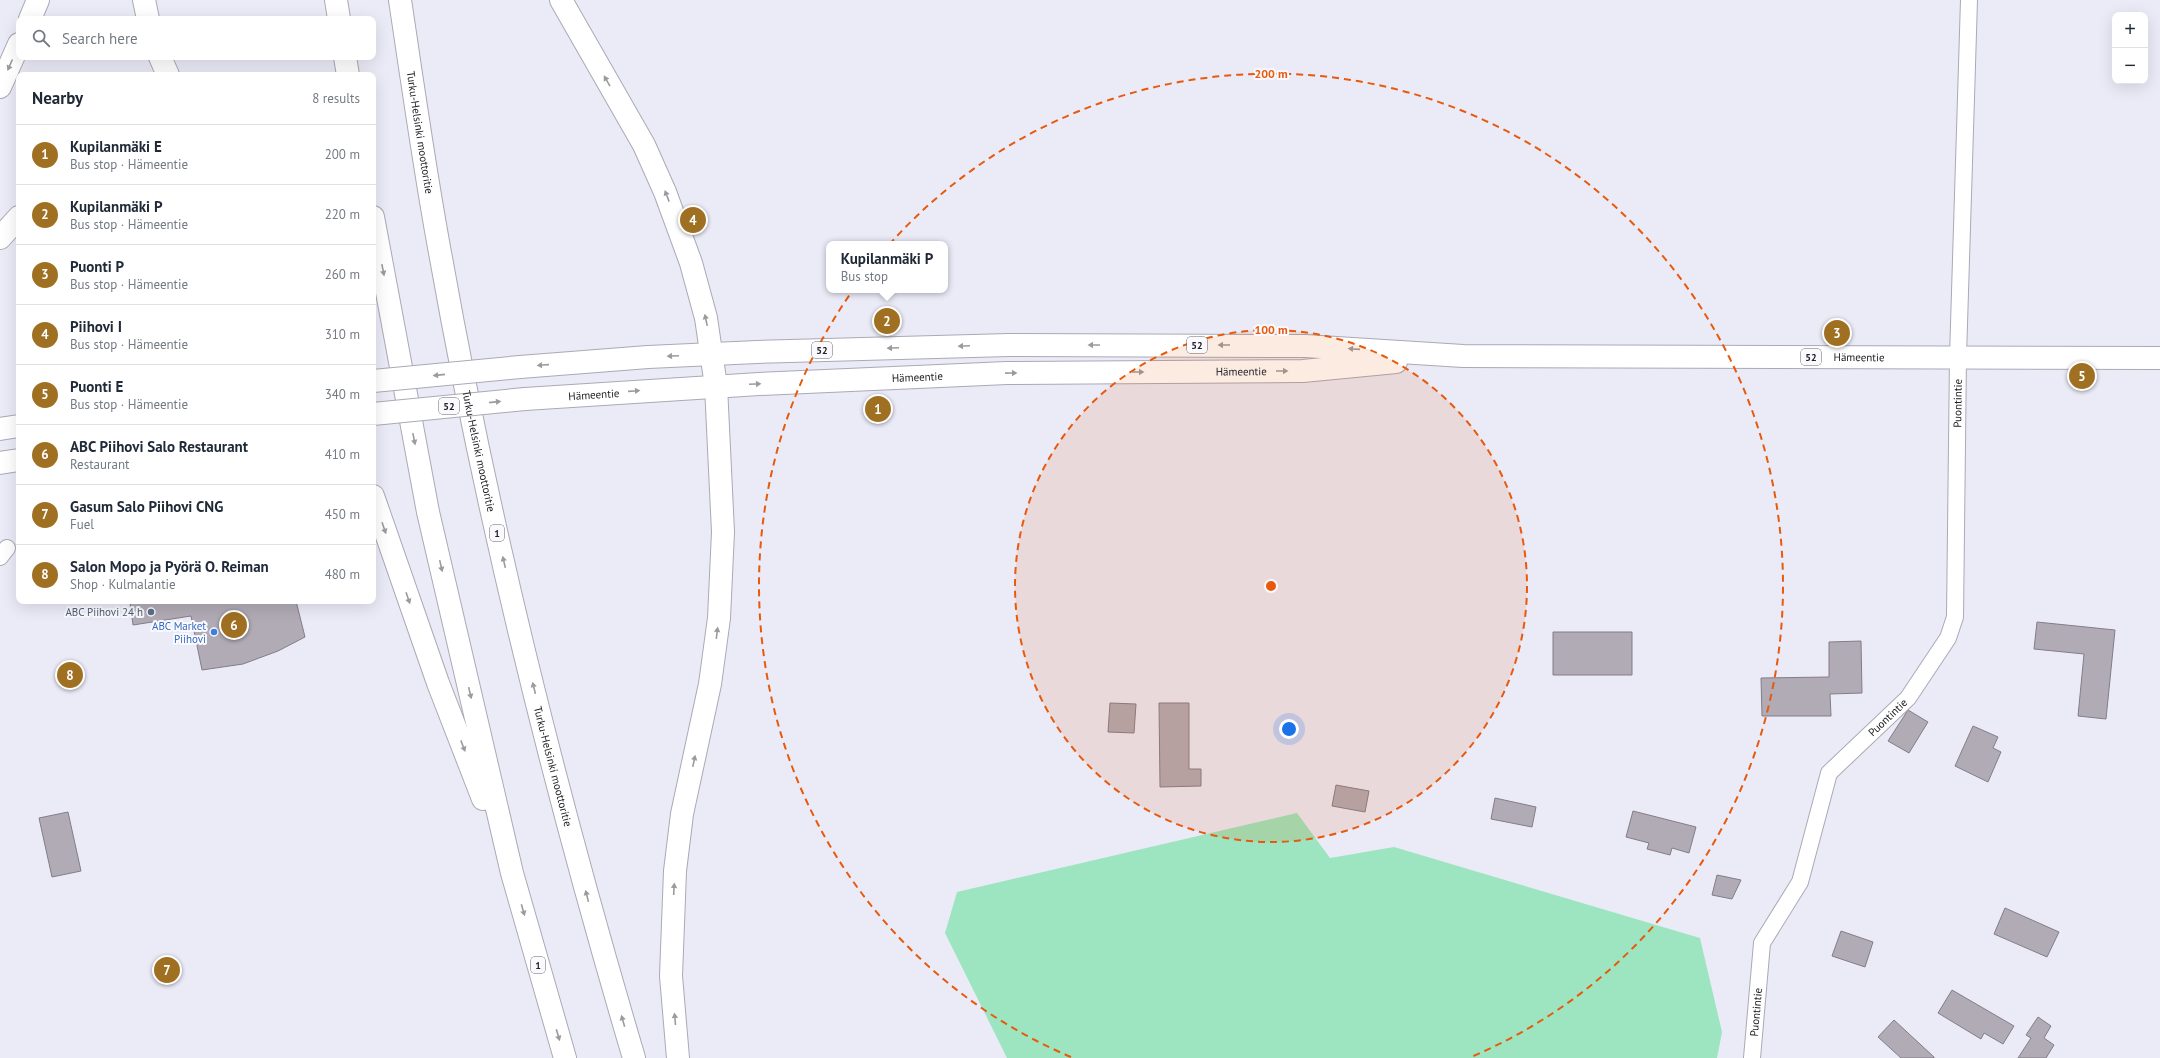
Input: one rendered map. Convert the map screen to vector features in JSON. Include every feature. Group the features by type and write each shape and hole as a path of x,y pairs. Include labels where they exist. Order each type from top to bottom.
{"main road":[{"path":"31,16 38,0"},
{"path":"144,0 147,16"},
{"path":"336,0 339,16"},
{"name":"Turku-Helsinki moottoritie","path":"400,0 440,258 485,482 539,709 597,935 634,1058"},
{"path":"560,0 644,145 666,192 691,263 706,318 716,386 723,532 720,604 710,684 682,814 675,871 671,976 678,1058"},
{"path":"0,87 16,51"},
{"path":"161,60 167,72"},
{"path":"346,60 348,72"},
{"path":"0,238 16,220"},
{"name":"1","path":"376,234 428,512 512,873 565,1058"},
{"name":"Hämeentie","path":"376,381 520,367 712,354 1025,345 1305,346 1462,356 2160,358"},
{"name":"Hämeentie","path":"376,414 525,399 716,386 1007,373 1303,371 1462,356"},
{"path":"0,429 16,426"},
{"path":"0,463 16,460"},
{"path":"376,505 438,683 512,873"}],"street":[{"name":"Puontintie","path":"1752,1058 1762,943 1800,882 1829,773 1908,698 1948,638 1955,617 1958,357 1969,0"}],"green space":[{"path":"1297,813 1330,858 1394,847 1700,938 1722,1032 1717,1058 1007,1058 945,933 957,892"}],"building":[{"path":"702,212 707,223 702,225 698,214"},
{"path":"130,604 297,604 305,637 278,651 243,664 202,670 191,616 133,625"},
{"path":"2037,622 2115,630 2106,719 2078,716 2084,654 2034,649"},
{"path":"1553,632 1632,632 1632,675 1553,675"},
{"path":"1861,641 1862,693 1830,694 1831,716 1762,716 1761,678 1829,677 1829,642"},
{"path":"1110,703 1136,704 1134,733 1108,732"},
{"path":"1159,703 1189,703 1189,769 1201,769 1201,786 1160,787"},
{"path":"1908,710 1928,722 1909,753 1888,741"},
{"path":"1973,726 1998,737 1993,748 2001,752 1988,782 1955,766"},
{"path":"1336,785 1369,791 1365,812 1332,806"},
{"path":"1495,798 1536,807 1532,827 1491,819"},
{"path":"1633,811 1696,827 1689,853 1672,848 1670,855 1647,849 1649,843 1626,837"},
{"path":"68,812 81,871 52,877 39,818"},
{"path":"1717,875 1741,880 1732,899 1712,895"},
{"path":"2005,908 2059,932 2047,957 1994,934"},
{"path":"1841,931 1873,942 1865,967 1832,956"},
{"path":"1952,990 2014,1026 2003,1044 1984,1033 1981,1039 1938,1013"},
{"path":"2038,1017 2051,1026 2044,1038 2054,1045 2046,1058 2018,1058 2031,1038 2026,1035"},
{"path":"1894,1020 1934,1058 1901,1058 1878,1037"}],"place":[{"name":"Piihovi I","path":"693,220"},
{"name":"Kupilanmäki P","path":"887,321"},
{"name":"Puonti P","path":"1837,333"},
{"name":"Puonti E","path":"2082,376"},
{"name":"Kupilanmäki E","path":"878,409"},
{"name":"ABC Piihovi 24 h","path":"151,612"},
{"name":"ABC Piihovi Salo Restaurant","path":"234,625"},
{"name":"ABC Market Piihovi","path":"214,632"},
{"name":"Salon Mopo ja Pyörä O. Reiman","path":"70,675"},
{"name":"Gasum Salo Piihovi CNG","path":"167,970"}]}
